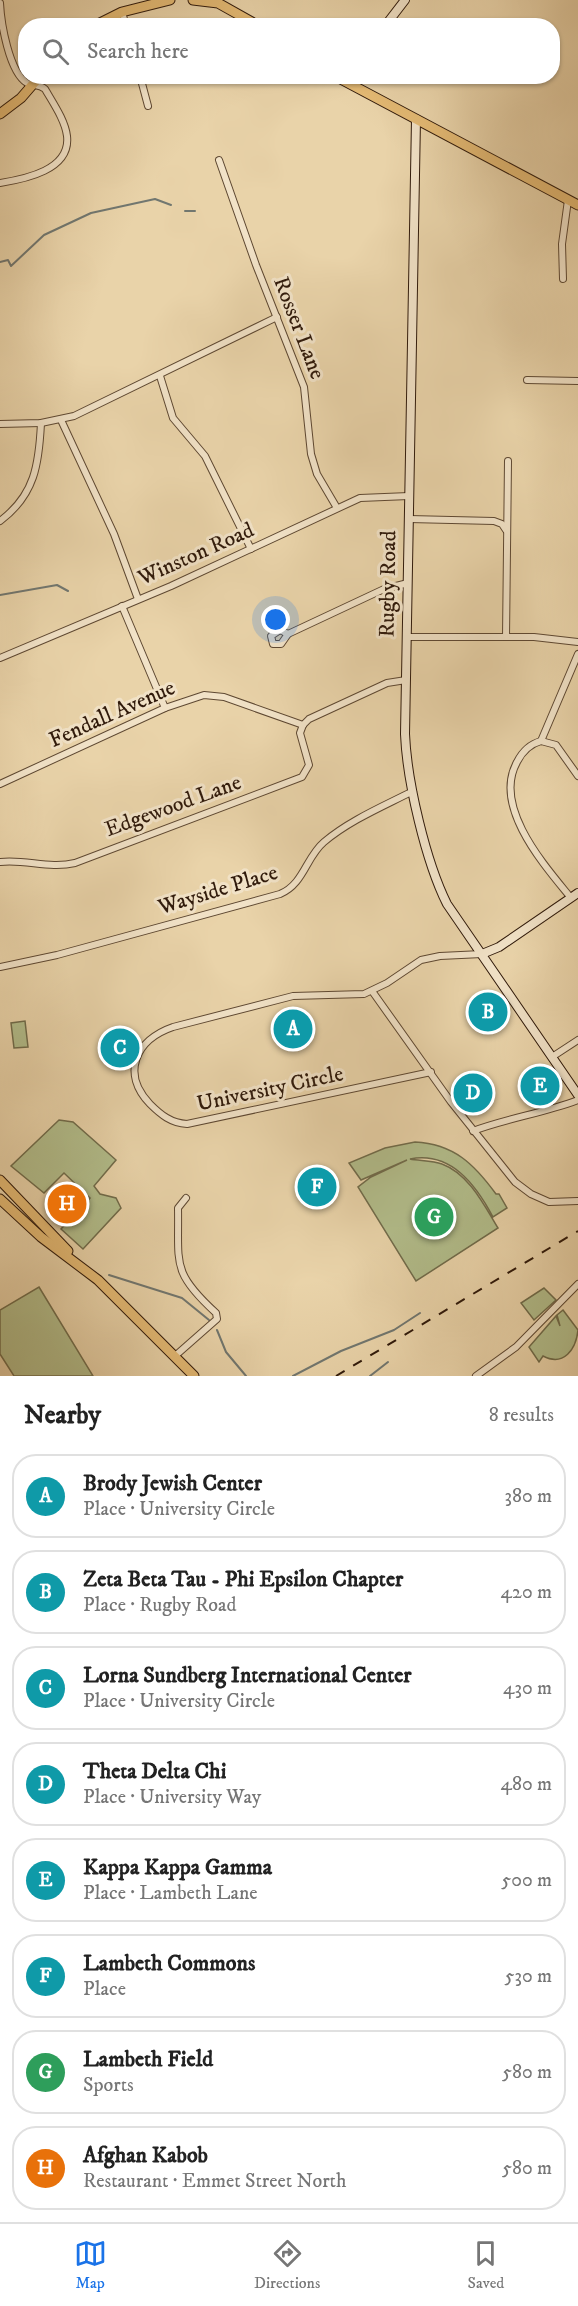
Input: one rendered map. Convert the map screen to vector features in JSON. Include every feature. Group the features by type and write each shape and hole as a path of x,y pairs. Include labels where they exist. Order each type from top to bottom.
{"main road":[{"path":"110,18 122,12 170,0"},
{"path":"193,0 222,2 247,18"},
{"path":"0,114 21,98 33,84"},
{"path":"357,84 416,119 578,206"},
{"path":"0,1180 77,1262 123,1303 194,1376"},
{"path":"0,1199 41,1238 77,1262"}],"street":[{"path":"391,18 405,0"},
{"path":"0,3 3,29 18,69"},
{"path":"122,12 124,18"},
{"path":"0,183 39,173 56,164 65,152 67,140 65,127 41,84"},
{"path":"142,84 148,106"},
{"name":"Rugby Road","path":"416,119 406,753 413,791 441,892 578,1095"},
{"name":"Rosser Lane","path":"219,160 304,387 313,462 322,486 337,508"},
{"path":"563,279 562,244 568,200"},
{"path":"0,424 61,420 160,376 277,317"},
{"path":"160,376 173,418 205,456 251,549"},
{"path":"527,380 578,381"},
{"path":"61,420 114,534 138,599"},
{"path":"0,521 28,493 37,463 41,423"},
{"path":"506,637 508,461"},
{"name":"Winston Road","path":"0,658 251,549 360,498 409,496"},
{"path":"409,519 494,521 502,524 507,532"},
{"path":"288,633 384,589 408,583"},
{"path":"122,606 165,708"},
{"path":"407,637 506,637 578,642"},
{"path":"482,954 499,947 574,896 528,842 513,801 512,776 517,761 529,747 541,741 578,654"},
{"path":"303,725 309,718 387,683 406,680"},
{"name":"Fendall Avenue","path":"0,784 165,708 193,698 214,695 303,725"},
{"name":"Edgewood Lane","path":"0,862 19,861 53,866 75,862 302,777 309,765 300,733 303,725"},
{"path":"541,741 556,745 578,776"},
{"name":"Wayside Place","path":"0,967 76,950 280,894 298,881 309,860 323,843 352,823 413,791"},
{"name":"University Circle","path":"431,1072 187,1124 166,1118 147,1100 137,1086 134,1071 138,1055 151,1038 167,1029 293,996 353,996 372,991 421,960 440,956 482,954"},
{"path":"372,991 473,1131 524,1190 549,1202 578,1201"},
{"path":"552,1057 578,1040"},
{"path":"473,1131 501,1121 562,1107 578,1100"},
{"path":"175,1356 217,1319 216,1313 185,1280 178,1264 178,1208 186,1198"},
{"path":"476,1376 516,1347 578,1284"}],"green space":[{"path":"25,1021 28,1047 14,1048 11,1023"},
{"path":"59,1120 73,1122 116,1160 94,1186 100,1194 116,1198 121,1208 83,1249 61,1229 90,1198 64,1173 44,1193 11,1166"},
{"path":"415,1142 441,1147 462,1158 480,1174 496,1194 499,1194 507,1208 493,1217 470,1182 450,1165 425,1158 410,1159 438,1163 460,1175 475,1191 498,1228 416,1281 358,1187 371,1177 407,1160 361,1180 349,1163 385,1148"},
{"path":"39,1287 93,1376 14,1376 0,1354 0,1310"},
{"path":"544,1288 556,1300 534,1320 521,1303"},
{"path":"563,1310 578,1330 575,1344 563,1358 550,1359 543,1356 539,1362 529,1347 556,1316 560,1326 557,1315"}],"waterway":[{"path":"0,262 8,260 11,266 44,235 91,213 155,199 171,205"},
{"path":"185,211 195,211"},
{"path":"0,595 57,585 68,591"},
{"path":"109,1275 182,1298 209,1320"},
{"path":"293,1376 341,1351 394,1330 420,1313"},
{"path":"217,1330 226,1352 246,1376"},
{"path":"370,1376 388,1362"}],"railway":[{"path":"336,1376 578,1231"}],"place":[{"name":"Zeta Beta Tau - Phi Epsilon Chapter","path":"488,1012"},
{"name":"Brody Jewish Center","path":"293,1029"},
{"name":"Lorna Sundberg International Center","path":"120,1048"},
{"name":"Kappa Kappa Gamma","path":"540,1086"},
{"name":"Theta Delta Chi","path":"473,1093"},
{"name":"Lambeth Commons","path":"317,1187"},
{"name":"Afghan Kabob","path":"67,1204"},
{"name":"Lambeth Field","path":"434,1217"}]}
